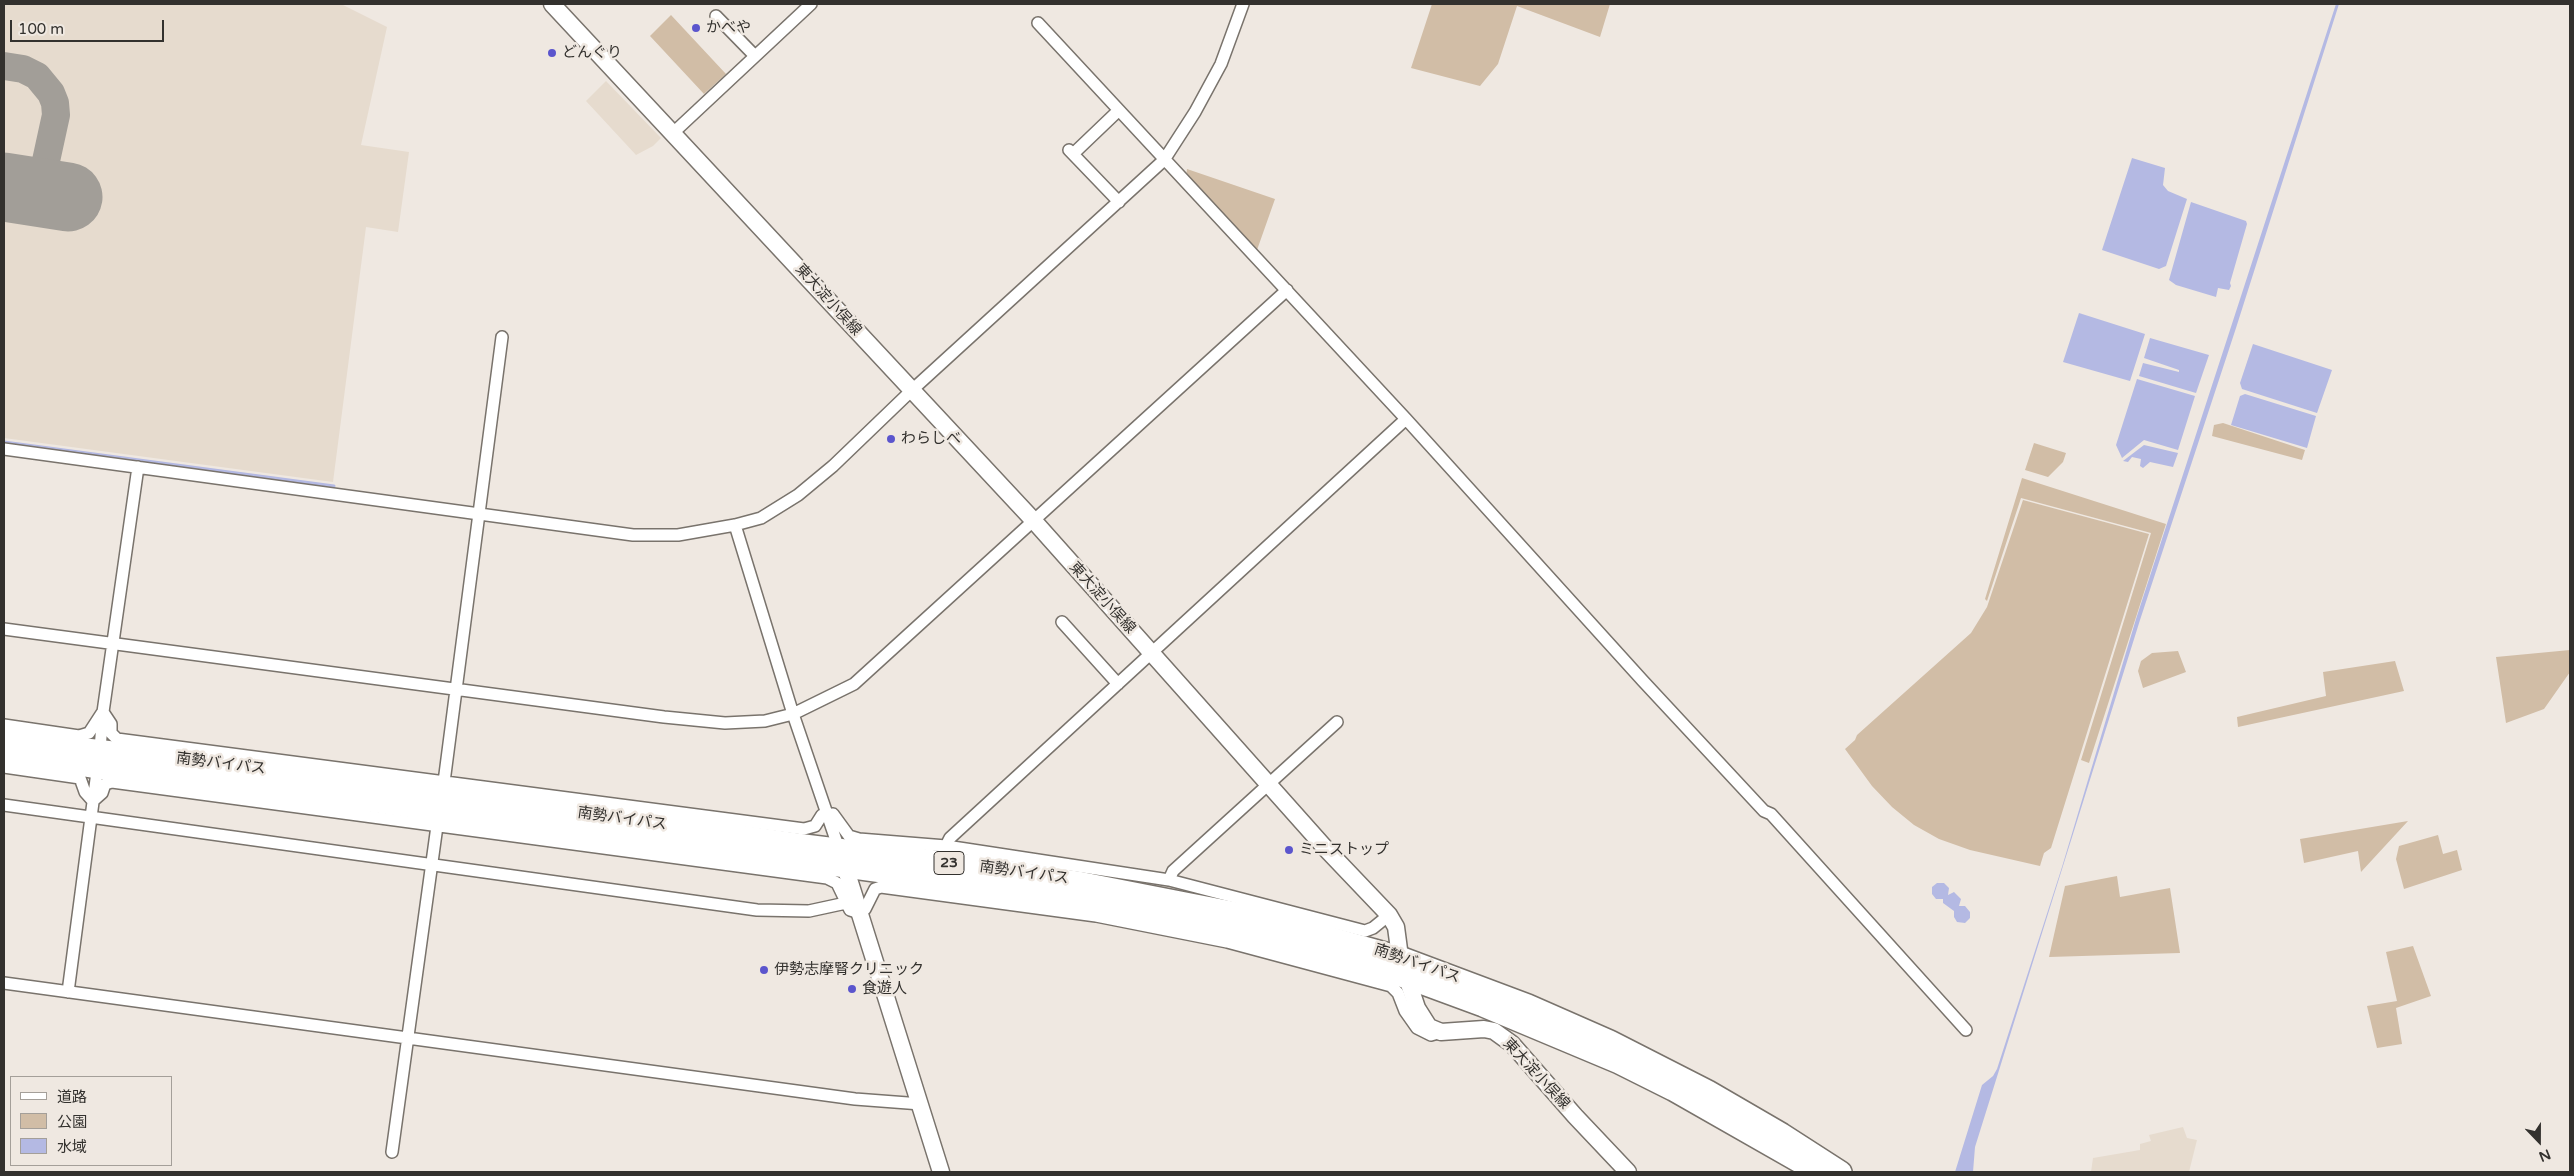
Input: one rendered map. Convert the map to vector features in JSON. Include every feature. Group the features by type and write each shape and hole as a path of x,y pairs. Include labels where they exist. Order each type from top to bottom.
{"highway":[{"name":"南勢バイパス","path":"4,740 99,758 377,802 842,858 1078,882 1197,903 1312,932 1400,957 1528,1004 1619,1045 1746,1112 1841,1172"},
{"name":"南勢バイパス","path":"4,754 99,758"},
{"name":"南勢バイパス","path":"842,858 1195,922 1266,937 1407,978 1484,1006 1619,1063 1673,1090 1816,1172"}],"main road":[{"name":"東大淀小俣線","path":"552,4 1034,522 1389,915 1396,927 1400,957 1407,978 1422,1019 1428,1027 1441,1032 1484,1028 1494,1031 1512,1044 1574,1116 1628,1172"},
{"path":"842,858 941,1172"}],"street":[{"path":"4,449 633,535 678,535 735,525 761,518 798,495 833,466 911,391 1164,160 1195,112 1220,64 1243,4"},
{"path":"672,134 808,5"},
{"path":"716,16 755,56"},
{"path":"1038,23 1406,419 1581,614 1758,804 1771,814 1966,1030"},
{"path":"1118,202 1071,152 1119,110"},
{"path":"4,629 725,724 765,721 793,714 854,684 1287,290"},
{"path":"444,782 502,337"},
{"path":"946,846 950,838 1406,419"},
{"path":"68,992 99,758 103,712 138,467"},
{"path":"735,525 793,714 842,858"},
{"path":"1062,622 1118,684"},
{"path":"4,725 79,736 89,733 103,712"},
{"path":"103,712 111,724 111,733 117,738 804,830 815,826 822,816 833,814 849,836 946,846 1168,880 1365,931 1373,928 1389,915"},
{"path":"1168,880 1173,871 1270,785 1337,722"},
{"path":"4,767 80,778 85,792 93,801"},
{"path":"93,801 102,793 105,784 112,782 827,878 837,882 850,910 860,913 865,908 871,894 880,887 1096,916 1157,927 1281,955 1391,986 1398,993 1405,1011 1416,1028 1431,1035 1441,1032"},
{"path":"4,805 757,910 782,912 809,910 846,903"},
{"path":"392,1152 406,1039 437,826"},
{"path":"4,983 855,1099 921,1104"}],"shaded area":[{"path":"4,4 341,4 387,27 361,145 409,152 398,232 366,227 333,482 4,438"},
{"path":"606,81 661,138 653,146 636,155 586,101"},
{"path":"2183,1127 2187,1138 2197,1140 2189,1172 2091,1172 2093,1158 2140,1150 2140,1144 2151,1141 2149,1135"}],"green space":[{"path":"1432,4 1610,4 1600,37 1517,6 1498,64 1480,86 1411,68"},
{"path":"671,15 726,74 704,94 650,36"},
{"path":"1187,169 1275,199 1257,250 1186,177"},
{"path":"2223,423 2305,450 2302,460 2212,436 2214,425"},
{"path":"2034,443 2066,453 2063,462 2048,477 2025,470"},
{"path":"2022,478 2166,524 2089,763 2081,760 2151,533 2021,498 1987,601 1985,599"},
{"path":"2023,500 2149,534 2051,848 2044,853 2040,866 1970,850 1939,839 1914,825 1892,807 1872,786 1845,749 1855,740 1857,735 1971,633 1987,607"},
{"path":"2570,650 2570,672 2544,709 2506,723 2496,657"},
{"path":"2178,651 2186,672 2143,688 2138,671 2141,661 2152,653"},
{"path":"2395,661 2404,691 2238,727 2237,717 2326,696 2323,672"},
{"path":"2408,821 2361,872 2358,851 2304,863 2300,839"},
{"path":"2438,835 2443,854 2457,850 2462,870 2404,889 2396,859 2399,846"},
{"path":"2117,876 2120,897 2170,888 2180,953 2049,957 2065,886"},
{"path":"2413,946 2431,996 2396,1008 2402,1044 2377,1048 2367,1006 2397,1001 2386,952"}],"water":[{"path":"2336,4 2339,4 2236,328 2140,620 1975,1147 1973,1172 1955,1172 1982,1085 1993,1076 1997,1069 2062,867 2136,619"},
{"path":"2132,158 2165,168 2163,185 2168,191 2187,199 2166,266 2159,269 2102,250"},
{"path":"2191,202 2246,221 2247,224 2230,283 2231,286 2229,290 2218,288 2216,297 2176,285 2169,280"},
{"path":"2079,313 2145,334 2130,381 2063,362"},
{"path":"2150,338 2209,355 2196,393 2139,376 2143,363 2179,372 2179,370 2144,358"},
{"path":"2253,344 2332,370 2317,413 2242,389 2240,383"},
{"path":"2137,379 2195,396 2178,450 2144,440 2122,458 2116,445"},
{"path":"2245,394 2316,416 2307,448 2231,425 2240,396"},
{"path":"2144,445 2178,453 2173,467 2150,462 2143,468 2140,466 2141,459 2132,457 2128,462 2123,461"},
{"path":"1937,883 1944,883 1949,888 1948,895 1954,892 1961,899 1959,906 1965,906 1970,912 1970,918 1965,923 1957,922 1954,917 1954,911 1943,903 1943,899 1936,899 1932,894 1932,887"}],"waterway":[{"path":"4,442 334,486"}],"taxiway":[{"path":"4,66 23,69 37,76 51,93 55,103 56,115 39,193"}],"runway":[{"path":"4,187 68,197"}],"place":[{"name":"かべや","path":"696,28"},
{"name":"どんぐり","path":"552,53"},
{"name":"わらしべ","path":"891,439"},
{"name":"ミニストップ","path":"1289,850"},
{"name":"伊勢志摩腎クリニック","path":"764,970"},
{"name":"食遊人","path":"852,989"}]}
